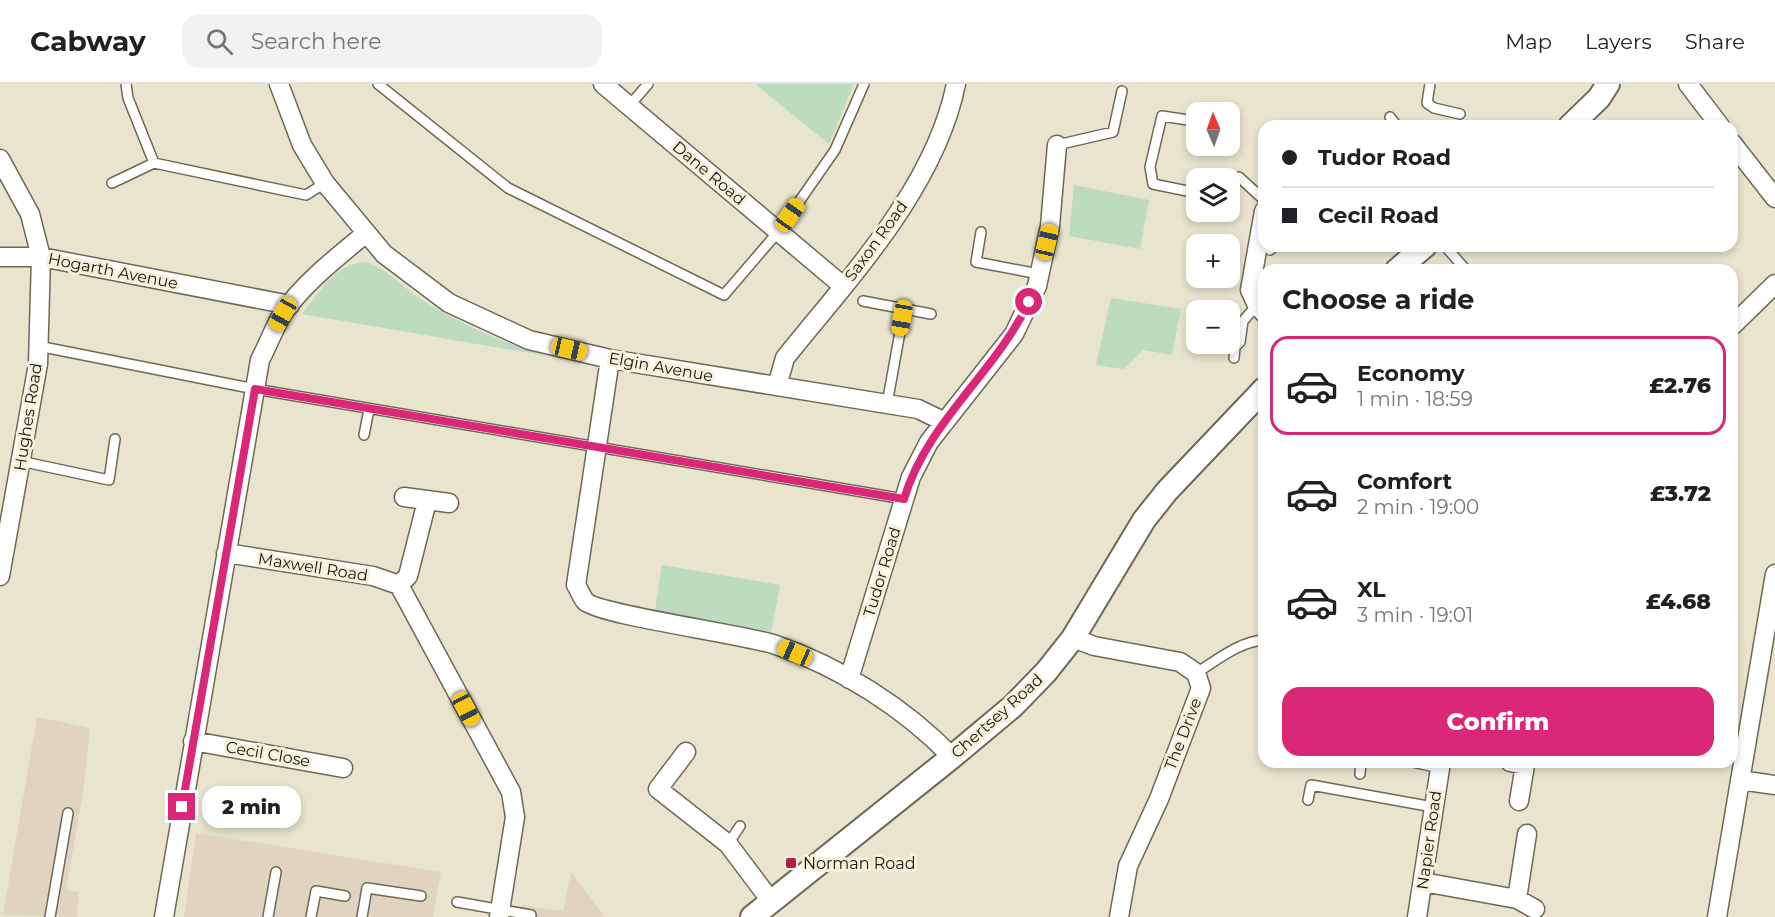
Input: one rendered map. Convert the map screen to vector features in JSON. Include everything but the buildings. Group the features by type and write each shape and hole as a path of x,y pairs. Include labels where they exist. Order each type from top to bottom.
{"street":[{"name":"Elgin Avenue","path":"279,84 302,145 325,183 365,234 384,254 449,303 529,340 610,358 918,409 945,422"},
{"name":"Dane Road","path":"603,84 843,286"},
{"name":"Saxon Road","path":"777,386 785,358 897,216 936,145 956,84"},
{"path":"1576,120 1599,98 1608,84"},
{"path":"1688,84 1710,120"},
{"name":"Tudor Road","path":"849,679 911,477 924,451 1014,334 1036,286 1050,225 1057,146"},
{"path":"1738,151 1775,198"},
{"name":"Hogarth Avenue","path":"0,159 30,214 41,257 290,305"},
{"path":"164,917 260,360 275,328 290,305 331,262 365,234"},
{"path":"1404,264 1421,252"},
{"path":"0,257 41,257"},
{"name":"Hughes Road","path":"0,576 3,545 38,364 41,257"},
{"path":"1258,267 1250,290 1258,304"},
{"path":"1738,320 1775,284"},
{"path":"610,358 576,585 586,602 608,611 718,631 776,645 849,679 880,698 932,736 952,757"},
{"name":"Chertsey Road","path":"752,917 952,757 1013,706 1046,672 1073,638 1123,552 1150,513 1167,491 1258,395"},
{"path":"404,497 449,503"},
{"path":"427,501 408,576 399,585 511,792 515,817 499,913"},
{"name":"Maxwell Road","path":"226,553 373,576 399,585"},
{"path":"1717,917 1775,574"},
{"name":"The Drive","path":"1073,638 1094,646 1180,662 1196,673 1201,688 1159,799 1128,866 1119,917"},
{"name":"Cecil Close","path":"193,741 343,768"},
{"path":"686,752 658,789 728,844 771,901"},
{"name":"Napier Road","path":"1417,917 1440,768"},
{"path":"1519,801 1524,768"},
{"path":"1740,780 1775,785"},
{"path":"1517,899 1527,834"},
{"path":"1423,882 1517,899 1535,909"}],"lane":[{"path":"126,84 128,98 154,163"},
{"path":"378,84 508,188 724,295 778,232 835,150 864,84"},
{"path":"629,106 648,84"},
{"path":"1430,84 1427,103 1434,108 1460,114"},
{"path":"1057,146 1113,132 1122,91"},
{"path":"1186,120 1162,116 1150,167 1153,184 1186,191"},
{"path":"112,183 154,163 306,195 325,183"},
{"path":"1240,178 1258,194"},
{"path":"981,232 976,262 1040,274"},
{"path":"1438,252 1457,264"},
{"path":"863,301 931,314"},
{"path":"887,404 904,310"},
{"path":"1234,358 1235,347 1240,342 1243,321 1258,311"},
{"path":"38,346 146,370 904,499"},
{"path":"364,435 369,408"},
{"path":"20,461 109,480 115,439"},
{"path":"1196,673 1240,646 1258,640"},
{"path":"1360,768 1360,774"},
{"path":"1308,800 1311,785 1433,807"},
{"path":"50,917 68,813"},
{"path":"728,844 740,826"},
{"path":"268,917 276,872"},
{"path":"362,917 367,888 421,896"},
{"path":"311,917 316,891 345,896"},
{"path":"457,902 499,913 531,915"}],"shaded area":[{"path":"37,717 90,728 84,786 66,890 79,892 77,917 3,915"},
{"path":"196,833 441,872 433,917 184,917"},
{"path":"571,872 605,917 520,917 522,905 563,911"}],"green space":[{"path":"755,84 854,84 829,144"},
{"path":"1074,185 1149,200 1140,249 1069,236"},
{"path":"365,262 388,273 422,300 453,318 502,340 553,357 302,314 336,274 354,264"},
{"path":"1111,298 1181,309 1172,355 1143,350 1124,369 1096,365"},
{"path":"662,565 780,585 771,632 655,610"}],"place":[{"name":"Norman Road","path":"791,863"}],"route":[{"path":"182,807 255,389 904,499 911,477 929,442 1014,334 1029,302"}]}
